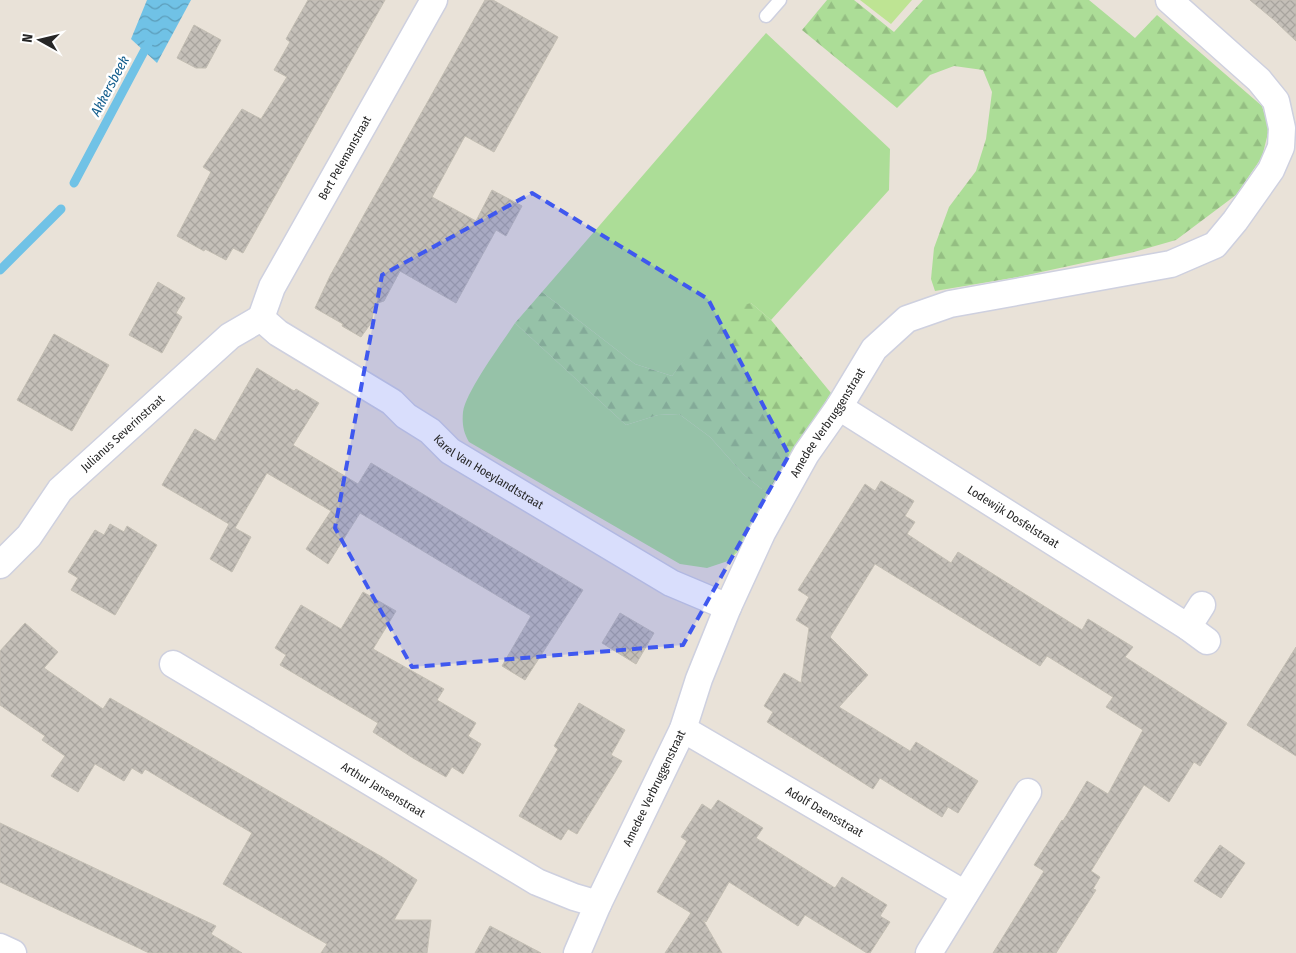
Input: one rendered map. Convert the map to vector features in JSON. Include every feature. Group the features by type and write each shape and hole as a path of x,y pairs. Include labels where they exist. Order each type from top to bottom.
{"street":[{"name":"Bert Pelemanstraat","path":"261,318 272,287 434,0"},
{"path":"1169,0 1260,80 1276,101 1289,128"},
{"name":"Amedee Verbruggenstraat","path":"578,953 598,904 683,729 699,679 728,606 762,533 806,454 839,407 874,349 907,319 950,304 1171,264 1215,245 1235,221 1271,170 1289,128"},
{"name":"Julianus Severinstraat","path":"0,565 29,536 60,490 230,336 261,318"},
{"name":"Karel Van Hoeylandtstraat","path":"261,318 278,333 392,402 406,416 430,431 450,451 671,583 728,606"},
{"name":"Lodewijk Dosfelstraat","path":"839,407 1198,634 1202,604"},
{"name":"Arthur Jansenstraat","path":"173,664 537,882 574,897 598,904"},
{"name":"Adolf Daensstraat","path":"683,729 965,894"},
{"path":"929,953 1028,792"},
{"path":"0,947 13,953"}],"lane":[{"path":"766,16 780,0"}],"highlighted area":[{"path":"532,193 708,299 789,455 683,645 412,667 335,528 382,275"}],"green space":[{"path":"827,0 854,0 894,32 923,0 1089,0 1135,38 1157,15 1262,106 1269,129 1262,157 1236,195 1176,240 1134,252 1018,277 935,291 931,279 934,248 949,207 976,171 986,139 992,92 983,70 954,66 930,75 897,108 802,30"},
{"path":"860,0 912,0 891,24"},
{"path":"766,33 890,149 889,190 771,320 751,303 693,349 672,376 635,364 542,292"},
{"path":"542,292 635,364 672,376 720,311 751,303 771,320 831,393 767,493 744,475 710,437 679,414 658,415 626,425 515,323"},
{"path":"515,323 626,425 658,415 679,414 710,437 744,475 767,493 746,544 728,561 707,568 680,564 469,442 465,435 463,424 463,412 466,403 477,380"}],"water":[{"path":"147,0 191,0 157,63 131,39"}],"building":[{"path":"308,0 385,0 243,253 233,248 226,260 205,249 204,251 177,236 211,172 203,167 242,109 261,119 287,77 274,70 290,42 286,39"},
{"path":"485,0 493,0 558,37 494,152 465,136 432,197 476,221 492,190 522,206 506,236 496,230 456,303 400,271 384,301 375,304 371,323 361,337 315,308 330,276"},
{"path":"1250,0 1296,0 1296,41 1274,20"},
{"path":"194,25 221,40 206,68 196,68 177,58"},
{"path":"158,282 185,298 176,313 182,317 162,353 129,335"},
{"path":"54,334 109,365 72,431 17,400"},
{"path":"257,368 294,391 296,389 319,403 293,445 358,484 371,463 583,590 525,680 502,666 531,616 360,513 328,564 306,549 331,511 267,473 235,528 251,537 232,572 210,559 229,524 162,485 195,429 215,441"},
{"path":"881,481 914,501 905,516 915,522 907,534 951,563 958,552 1082,630 1088,619 1133,647 1125,657 1227,723 1200,766 1194,762 1169,802 1144,785 1091,871 1100,877 1093,889 1096,890 1056,953 993,953 1044,871 1034,865 1087,781 1108,794 1143,730 1106,707 1113,697 1047,656 1040,666 875,564 830,637 868,675 839,707 910,751 916,742 978,781 958,813 948,807 942,817 880,778 873,789 767,722 773,712 764,706 784,673 801,683 809,628 796,620 809,597 798,590 865,484 875,491"},
{"path":"110,524 124,532 127,526 157,545 115,615 71,590 78,578 68,572 95,530 104,535"},
{"path":"363,592 396,611 373,649 444,689 437,700 476,723 468,736 481,744 463,774 452,767 446,777 413,758 373,732 378,723 280,665 286,655 275,648 301,605 341,629"},
{"path":"620,613 654,633 636,664 602,643"},
{"path":"25,623 58,652 44,668 103,709 110,698 382,857 417,880 394,920 431,920 427,953 321,953 327,944 223,884 252,833 145,769 142,774 132,768 124,781 95,764 78,792 51,776 65,756 42,740 45,736 0,705 0,651"},
{"path":"1296,647 1296,756 1247,725"},
{"path":"579,703 625,730 611,755 622,761 577,834 568,829 561,840 519,816 558,749 554,746"},
{"path":"718,800 763,828 756,838 835,888 842,877 887,905 880,916 890,922 870,953 867,953 805,915 798,926 729,882 706,922 703,920 722,953 665,953 691,913 657,892 687,841 681,837 702,804 711,810"},
{"path":"0,823 216,926 211,934 242,953 149,953 0,882"},
{"path":"1220,845 1245,863 1221,898 1194,881"},
{"path":"490,926 541,953 475,953"}],"waterway":[{"name":"Akkersbeek","path":"74,183 149,42"},
{"name":"Akkersbeek","path":"0,270 61,209"}]}
